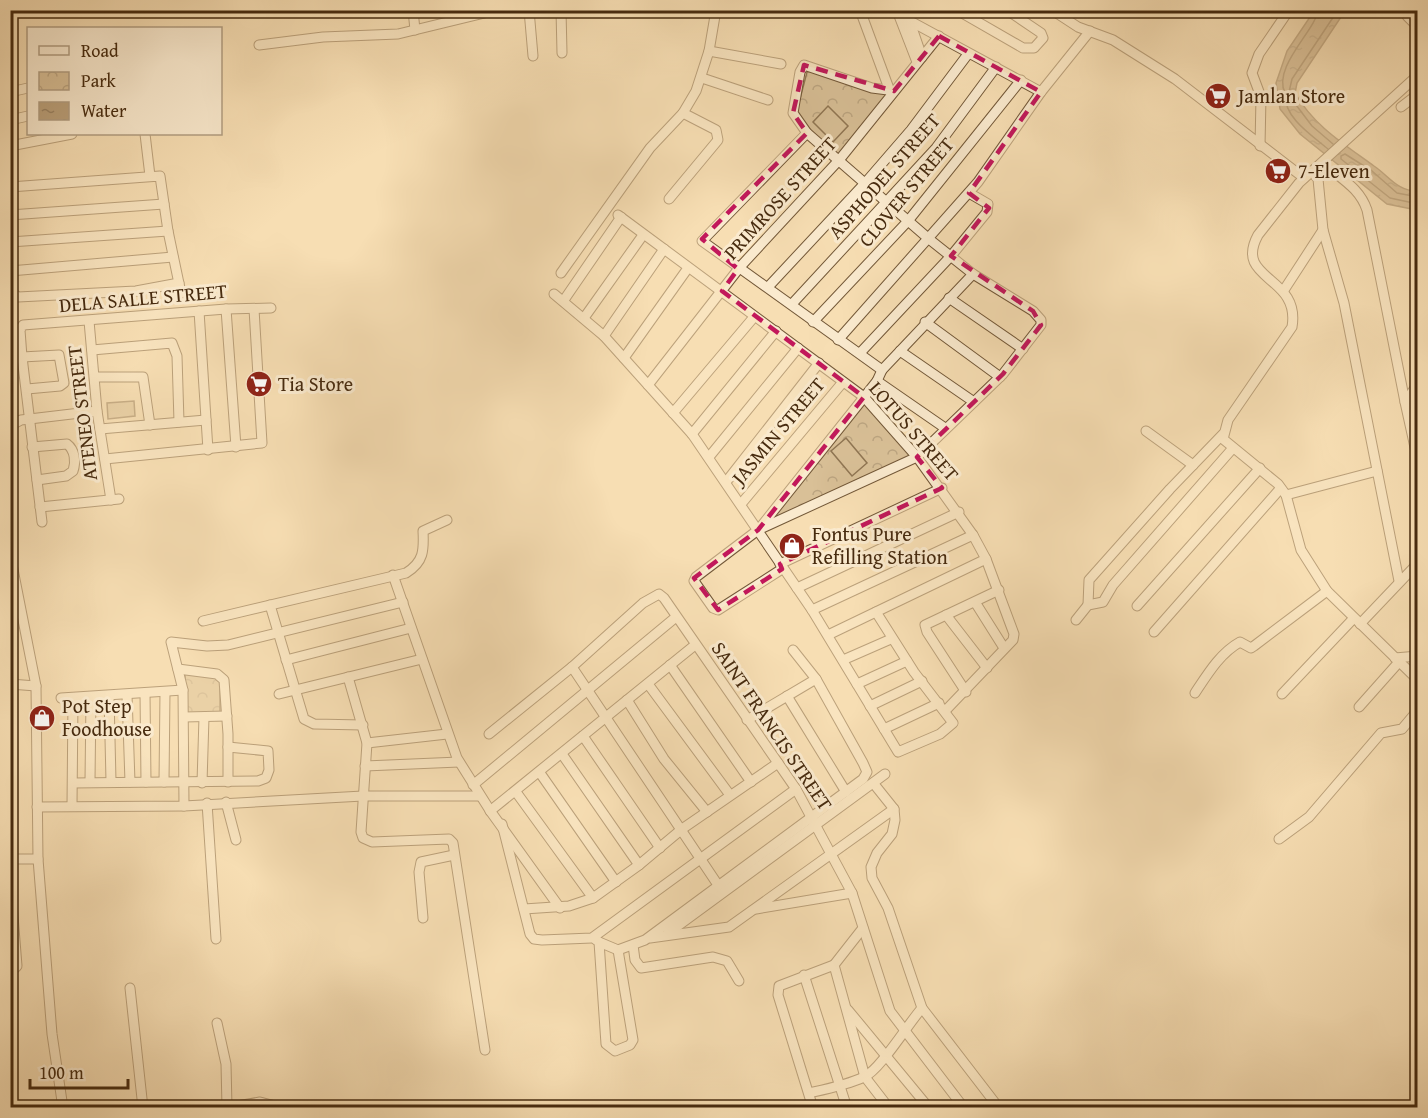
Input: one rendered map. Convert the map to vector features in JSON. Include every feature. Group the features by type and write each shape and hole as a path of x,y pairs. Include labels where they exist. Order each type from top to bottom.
{"street":[{"path":"413,10 415,30"},
{"path":"259,45 323,37 398,34 497,10"},
{"path":"529,10 533,56"},
{"path":"561,10 562,53"},
{"path":"561,273 650,148 683,114 702,78 716,10"},
{"path":"860,10 890,92"},
{"path":"959,11 1023,48 1034,48 1040,44 1043,39 1041,33 1007,10"},
{"path":"1052,10 1090,31 1113,40 1175,80 1260,146 1311,172 1318,179 1323,230 1344,303 1399,581"},
{"path":"1260,146 1262,97 1252,73 1259,54 1289,10"},
{"path":"903,13 968,54 1041,92"},
{"path":"903,13 920,59"},
{"path":"1407,16 1418,27"},
{"path":"838,340 969,193 1041,92 1090,31"},
{"name":"PRIMROSE STREET","path":"648,385 740,267 840,159 890,92 939,36"},
{"path":"709,51 781,64"},
{"path":"769,286 911,130 968,54"},
{"path":"890,92 804,65 800,72 793,113 807,133 840,159 929,239 973,274 1038,315 1041,325 1000,377 917,457 758,530 696,577 695,584 713,608 718,610 781,566 942,488"},
{"name":"ASPHODEL STREET","path":"792,304 889,202 936,148 996,68"},
{"path":"1076,620 1088,605 1089,580 1223,434 1228,420 1292,327 1293,310 1284,290 1257,269 1252,258 1253,244 1258,235 1311,172 1418,75"},
{"path":"702,78 768,100"},
{"name":"CLOVER STREET","path":"813,322 908,221 1021,80"},
{"path":"10,92 27,88"},
{"path":"1401,107 1418,94"},
{"path":"669,199 718,140 716,130 683,114"},
{"path":"10,120 27,116"},
{"path":"807,133 704,237 703,243 769,286 813,322 882,370"},
{"path":"10,146 67,135"},
{"path":"146,135 150,176"},
{"path":"1334,172 1354,187 1364,201 1418,461"},
{"path":"10,188 150,176 162,178 168,231 181,293"},
{"path":"860,353 951,256 989,208 969,193"},
{"path":"10,215 164,204"},
{"name":"LOTUS STREET","path":"564,300 619,216 864,397 942,488 974,535 999,590 1014,634 966,692 946,710"},
{"path":"1284,290 1323,230"},
{"path":"10,242 168,231"},
{"path":"584,318 643,235"},
{"path":"604,336 664,249"},
{"path":"10,271 173,257"},
{"path":"624,358 688,268"},
{"path":"758,530 877,381 882,370 925,322 973,274"},
{"path":"10,291 18,297 97,294 178,283"},
{"path":"554,294 564,300 604,336 692,434 812,610 898,752 951,727 953,723 946,710 891,639 876,612"},
{"path":"950,298 1023,349"},
{"name":"DELA SALLE STREET","path":"22,357 20,330 23,325 226,309 271,308"},
{"path":"226,309 236,447"},
{"path":"105,459 259,445 264,439 254,309"},
{"path":"199,311 208,450"},
{"path":"673,413 754,316"},
{"name":"ATENEO STREET","path":"40,507 115,500 97,411 96,377 89,321"},
{"path":"925,322 1000,377"},
{"path":"692,434 776,332"},
{"path":"92,350 172,344 177,356 179,422"},
{"path":"709,457 798,348"},
{"path":"900,351 974,402"},
{"path":"27,389 60,386 64,383 65,377 59,355 22,357 27,389 25,419 32,447 42,522"},
{"path":"726,482 819,363"},
{"path":"96,377 143,377 150,424"},
{"path":"877,381 945,428"},
{"name":"JASMIN STREET","path":"741,504 843,382"},
{"path":"1405,402 1418,384"},
{"path":"10,426 25,419 97,411"},
{"path":"10,415 25,419"},
{"path":"100,429 206,420"},
{"path":"1146,431 1193,465"},
{"path":"1223,434 1225,441 1260,468 1283,492 1301,550 1327,591 1418,680"},
{"path":"32,447 67,444 74,453 75,467 70,474 37,480"},
{"path":"1088,605 1103,602 1126,570 1233,448"},
{"path":"1137,606 1260,468"},
{"path":"1154,632 1283,492 1377,471"},
{"path":"797,588 959,512"},
{"path":"203,621 393,575 416,567 425,548 423,531 447,520"},
{"path":"812,610 974,535"},
{"path":"10,554 36,686 38,859 52,1034 63,1107"},
{"path":"828,635 986,559"},
{"path":"1282,694 1418,563"},
{"path":"393,575 447,734 459,762 490,811 502,824 560,908"},
{"path":"966,692 926,629 928,622 999,590"},
{"path":"1194,693 1214,665 1231,647 1240,642 1251,648 1327,591"},
{"name":"SAINT FRANCIS STREET","path":"572,667 654,596 659,594 664,598 796,789 815,821 852,892 886,1003 964,1107"},
{"path":"183,806 183,690 170,648 173,641 220,646 403,602"},
{"path":"975,602 1004,648"},
{"path":"270,605 307,722 363,725"},
{"path":"946,615 987,668"},
{"path":"473,785 676,617"},
{"path":"286,660 411,628"},
{"path":"843,660 891,639"},
{"path":"490,811 540,773 695,645"},
{"path":"666,934 815,821 846,792 863,780 866,767 816,679 793,650"},
{"path":"1359,707 1397,660 1418,656"},
{"path":"279,694 422,659"},
{"path":"857,684 907,661"},
{"path":"670,665 751,782"},
{"path":"489,734 572,667 718,885"},
{"path":"178,669 222,677 227,716 228,782"},
{"path":"348,677 363,725 366,743 361,832 365,840 449,839 453,843 485,1050"},
{"path":"747,720 816,679"},
{"path":"870,706 922,681"},
{"path":"10,684 36,686"},
{"path":"648,684 730,795"},
{"path":"61,698 92,698 183,690"},
{"path":"164,782 165,692"},
{"path":"145,693 146,782"},
{"path":"127,695 130,782"},
{"path":"109,696 111,781"},
{"path":"787,696 846,792"},
{"path":"90,781 92,698"},
{"path":"72,806 73,699"},
{"path":"627,700 664,759 707,812"},
{"path":"884,729 939,703"},
{"path":"1279,839 1309,817 1381,733 1402,729 1418,710"},
{"path":"184,717 227,716"},
{"path":"202,783 204,717"},
{"path":"366,743 447,734"},
{"path":"584,736 660,848"},
{"path":"73,783 111,781 202,783 266,778 269,755 264,749 228,747"},
{"path":"562,754 639,865"},
{"path":"365,766 459,762"},
{"path":"524,909 560,908 575,905 593,897 639,865 682,829 778,763"},
{"path":"540,773 616,882"},
{"path":"645,940 718,885 885,774"},
{"path":"874,783 894,809 895,820 892,834 877,853 872,867 872,878 888,908 922,1008 970,1074 999,1107"},
{"path":"596,940 700,859 796,789"},
{"path":"516,792 593,897"},
{"path":"37,807 183,806 363,796 480,796"},
{"path":"226,802 236,840"},
{"path":"207,803 216,939"},
{"path":"502,824 530,934 534,939 596,940 618,950 666,934 729,927 894,809"},
{"path":"423,918 419,872 421,861 454,855"},
{"path":"10,859 38,859"},
{"path":"10,878 13,946 17,966 12,973"},
{"path":"752,909 852,892"},
{"path":"813,1107 778,995 780,984 834,965 862,928"},
{"path":"596,940 606,1044 615,1050 630,1045 633,1040 618,950"},
{"path":"633,945 635,960 640,968 705,958 721,958 727,961 739,981"},
{"path":"834,965 865,1077 889,1107"},
{"path":"804,975 839,1087 848,1106"},
{"path":"130,988 143,1107"},
{"path":"845,1007 929,1107"},
{"path":"809,1093 839,1087 865,1077 886,1055 922,1008"},
{"path":"217,1023 226,1064 227,1107 260,1101 283,1107"}],"highlighted area":[{"path":"939,36 1041,92 969,193 989,208 951,256 1033,311 1041,325 1003,374 917,457 942,488 780,564 782,569 718,610 694,578 758,530 864,397 722,291 738,269 702,239 807,133 793,113 804,65 894,91"}],"green space":[{"path":"811,71 886,92 888,95 839,156 802,127 796,114 807,72"},
{"path":"828,106 848,126 833,142 813,122"},
{"path":"134,401 135,416 108,419 107,403"},
{"path":"864,401 912,456 769,522"},
{"path":"846,438 867,463 852,476 831,451"},
{"path":"185,673 220,676 220,714 186,713"}],"water":[{"path":"1314,11 1345,11 1297,83 1295,93 1311,115 1330,134 1399,186 1417,191 1417,210 1387,204 1300,134 1280,109 1276,83 1287,51"}],"place":[{"name":"Jamlan Store","path":"1218,96"},
{"name":"7-Eleven","path":"1278,171"},
{"name":"Tia Store","path":"259,384"},
{"name":"Fontus Pure Refilling Station","path":"792,546"},
{"name":"Pot Step Foodhouse","path":"42,718"}]}
